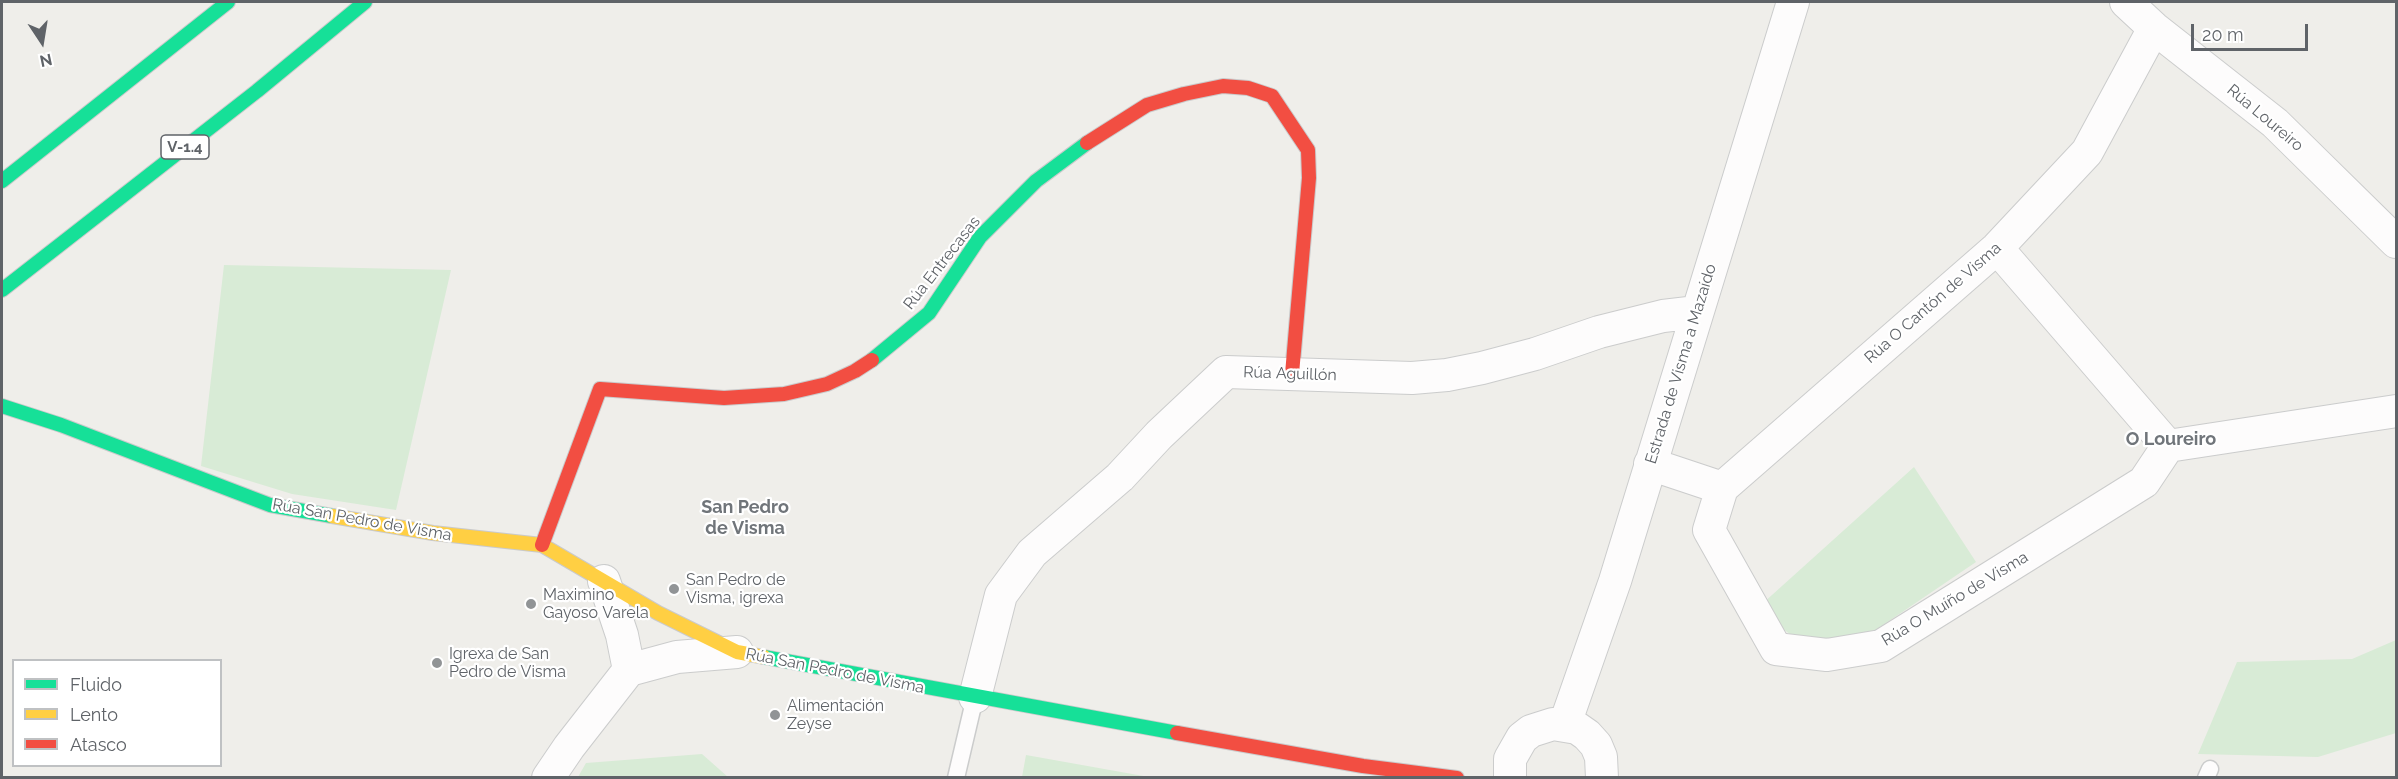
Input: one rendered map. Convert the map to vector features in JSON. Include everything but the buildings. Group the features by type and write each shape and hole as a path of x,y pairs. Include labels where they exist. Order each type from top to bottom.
{"main road":[{"path":"2,181 228,2"},
{"name":"V-1.4","path":"2,290 248,99 365,2"},
{"name":"Rúa Entrecasas","path":"542,545 600,389 724,398 784,394 827,384 855,371 881,354 929,313 980,237 1036,181 1091,140 1147,105 1184,94 1223,86 1248,87 1272,96 1308,150 1309,178 1292,374"},
{"name":"Rúa San Pedro de Visma","path":"2,406 61,424 270,505 433,533 542,545 658,613 737,652 975,698 1363,766 1457,777"}],"street":[{"name":"Estrada de Visma a Mazaído","path":"1565,724 1615,581 1793,2"},
{"name":"Rúa Loureiro","path":"2126,2 2154,28 2275,123 2397,242"},
{"name":"Rúa O Cantón de Visma","path":"1722,488 1997,248 2087,152 2154,28"},
{"path":"1997,248 2168,446 2397,411"},
{"name":"Rúa Aguillón","path":"975,698 1001,595 1032,553 1120,477 1159,435 1226,372 1412,378 1447,375 1534,354 1599,332 1663,316 1697,312"},
{"name":"Rúa O Muíño de Visma","path":"1722,488 1709,530 1776,649 1827,655 1881,646 2144,482 2168,446"},
{"path":"1650,464 1722,488"},
{"path":"604,581 622,635 629,670"},
{"path":"548,777 568,747 629,670 677,657 737,652"},
{"path":"1510,777 1510,759 1522,738 1541,726 1553,723 1565,724 1587,735 1596,745 1601,757 1602,777"}],"lane":[{"path":"956,777 975,698"}],"green space":[{"path":"224,265 451,270 396,510 292,494 201,466"},
{"path":"1914,467 1976,562 1864,638 1805,640 1791,635 1774,622 1762,604"},
{"path":"2396,640 2396,733 2318,757 2198,754 2237,662 2352,659"},
{"path":"702,754 728,777 578,777 586,763"},
{"path":"1026,755 1149,777 1022,777"}],"traffic: fast":[{"path":"2,181 228,2"},
{"path":"2,290 257,91 365,2"},
{"path":"872,360 929,313 980,237 1036,181 1087,143"},
{"path":"2,406 61,425 270,505 332,516"},
{"path":"764,657 1177,733"}],"traffic: slow":[{"path":"332,516 433,533 542,545 658,613 737,652 764,657"}],"traffic: jam":[{"path":"1087,143 1147,105 1184,94 1223,86 1248,88 1272,96 1308,150 1309,178 1292,374"},
{"path":"542,545 600,389 724,398 784,394 827,384 872,360"},
{"path":"1177,733 1363,766 1457,778"}],"place":[{"name":"San Pedro de Visma, igrexa","path":"674,589"},
{"name":"Maximino Gayoso Varela","path":"531,604"},
{"name":"Igrexa de San Pedro de Visma","path":"437,663"},
{"name":"Alimentación Zeyse","path":"775,715"}],"district":[{"name":"O Loureiro","path":"2171,440"},
{"name":"San Pedro de Visma","path":"745,518"}]}
